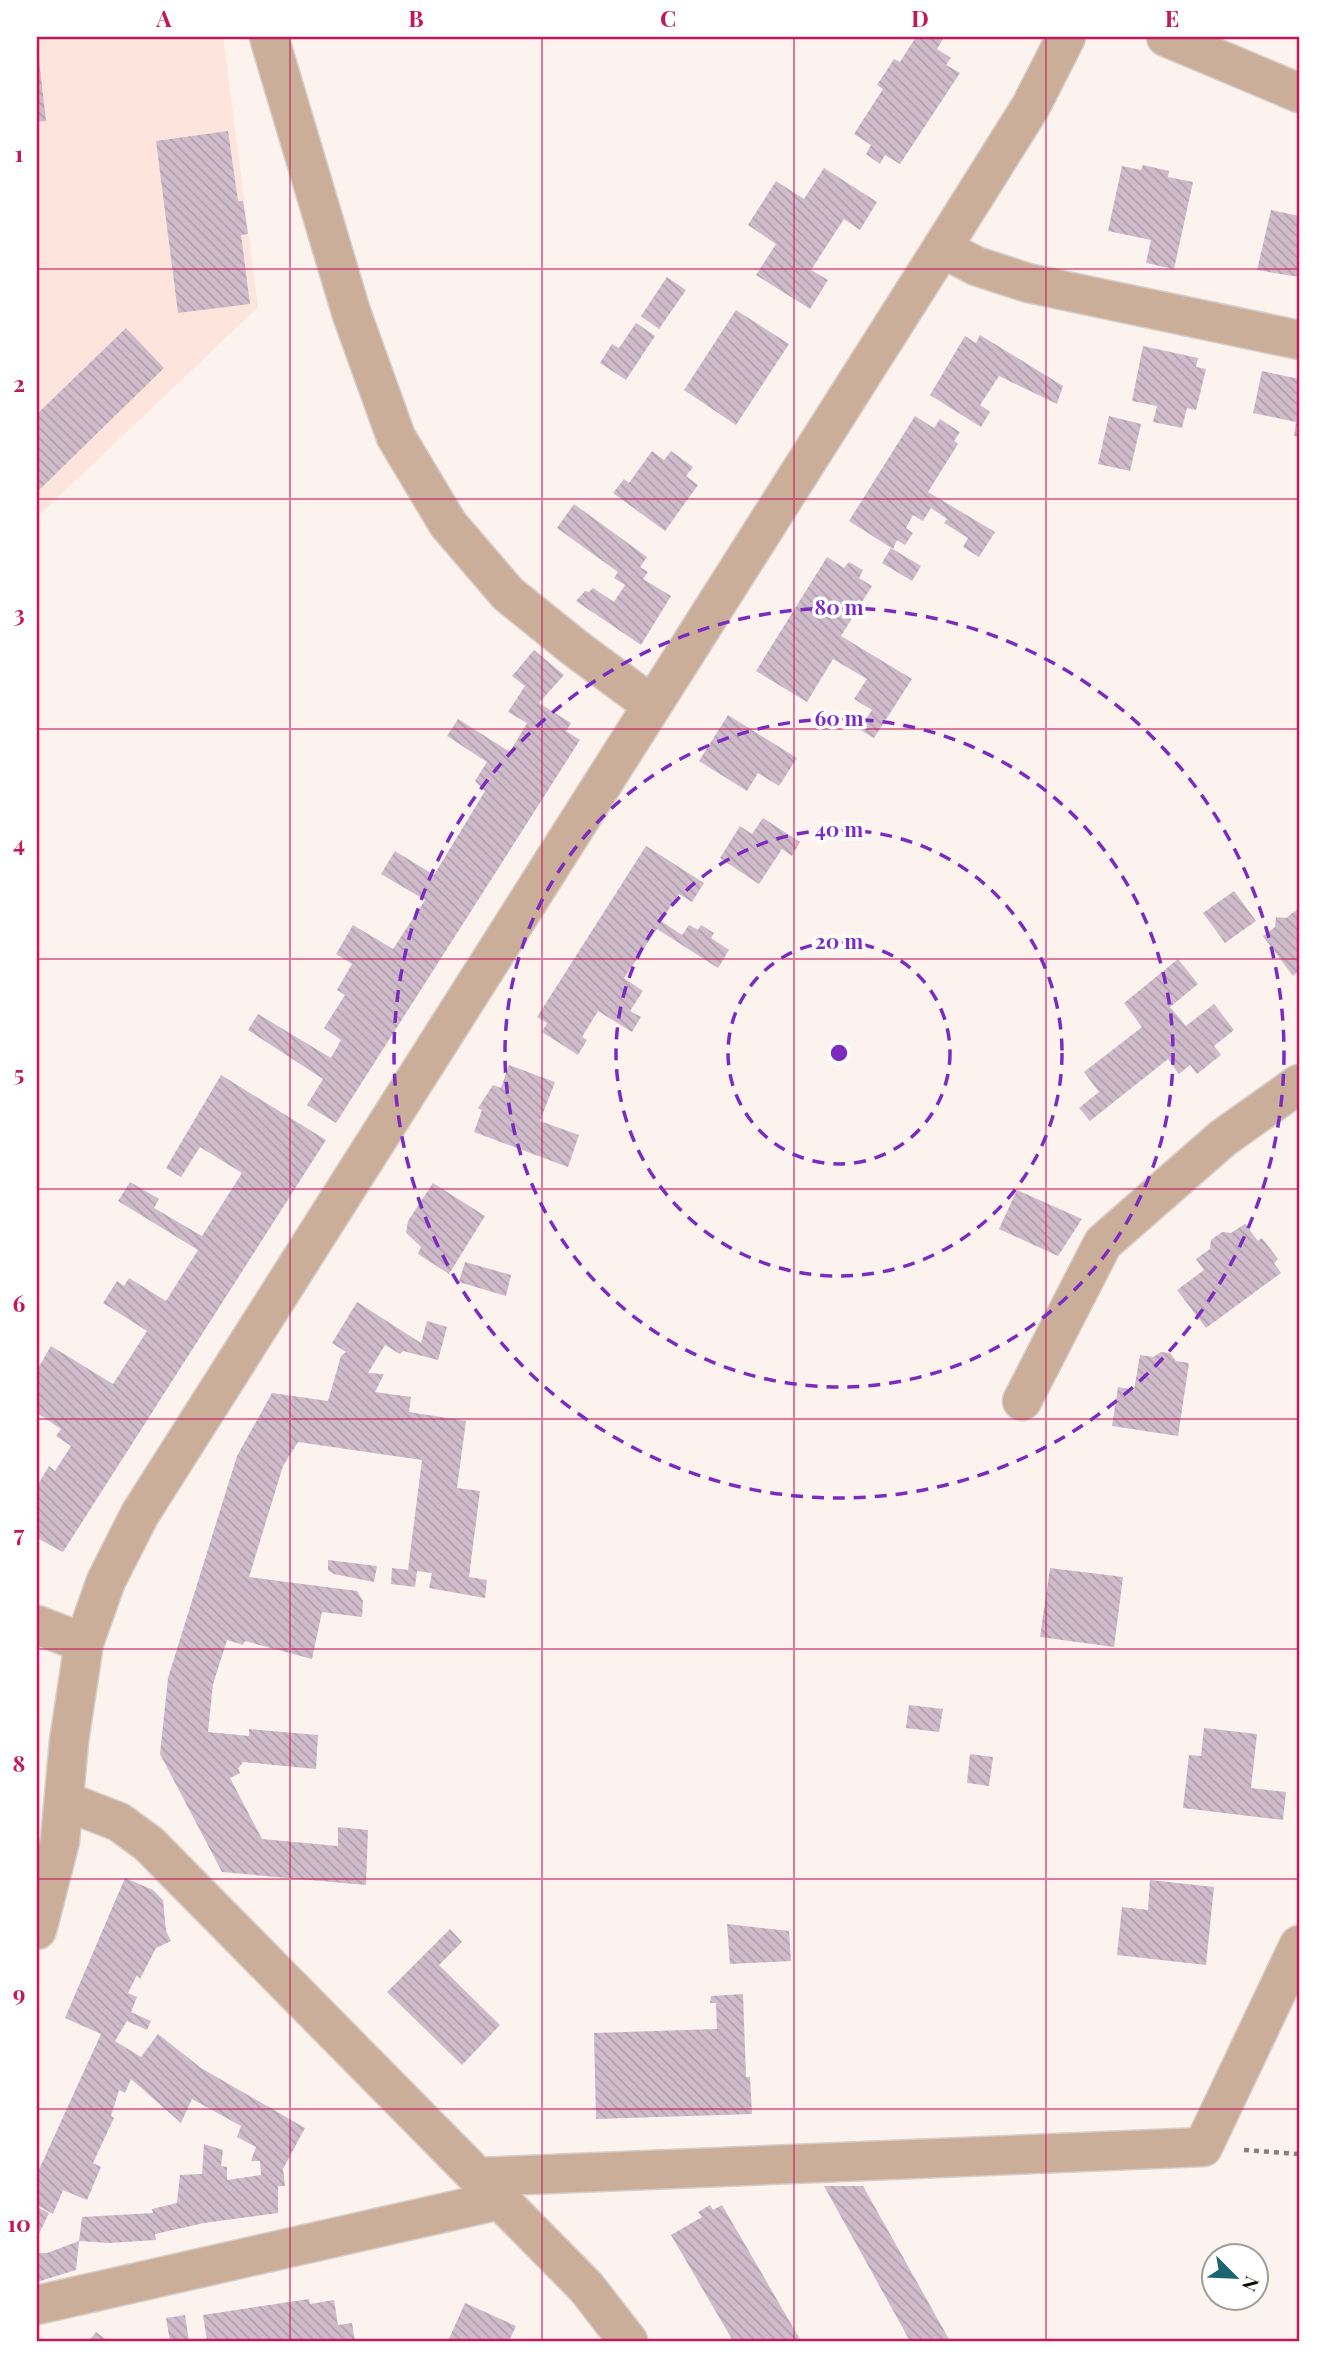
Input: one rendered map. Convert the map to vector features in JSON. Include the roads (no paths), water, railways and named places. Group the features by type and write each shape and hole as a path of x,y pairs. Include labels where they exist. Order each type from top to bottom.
{"street":[{"path":"270,37 351,312 396,437 448,524 508,594 652,705"},
{"path":"37,1930 60,1841 71,1728 84,1643 106,1581 140,1514 942,248 1031,106 1066,37"},
{"path":"1166,37 1299,93"},
{"path":"942,248 976,266 1028,283 1299,340"},
{"path":"1022,1401 1103,1243 1223,1138 1299,1084"},
{"path":"37,1625 84,1643"},
{"path":"65,1801 119,1822 149,1844 586,2287 628,2341"},
{"path":"37,2305 489,2188 1203,2147 1299,1945"}]}
